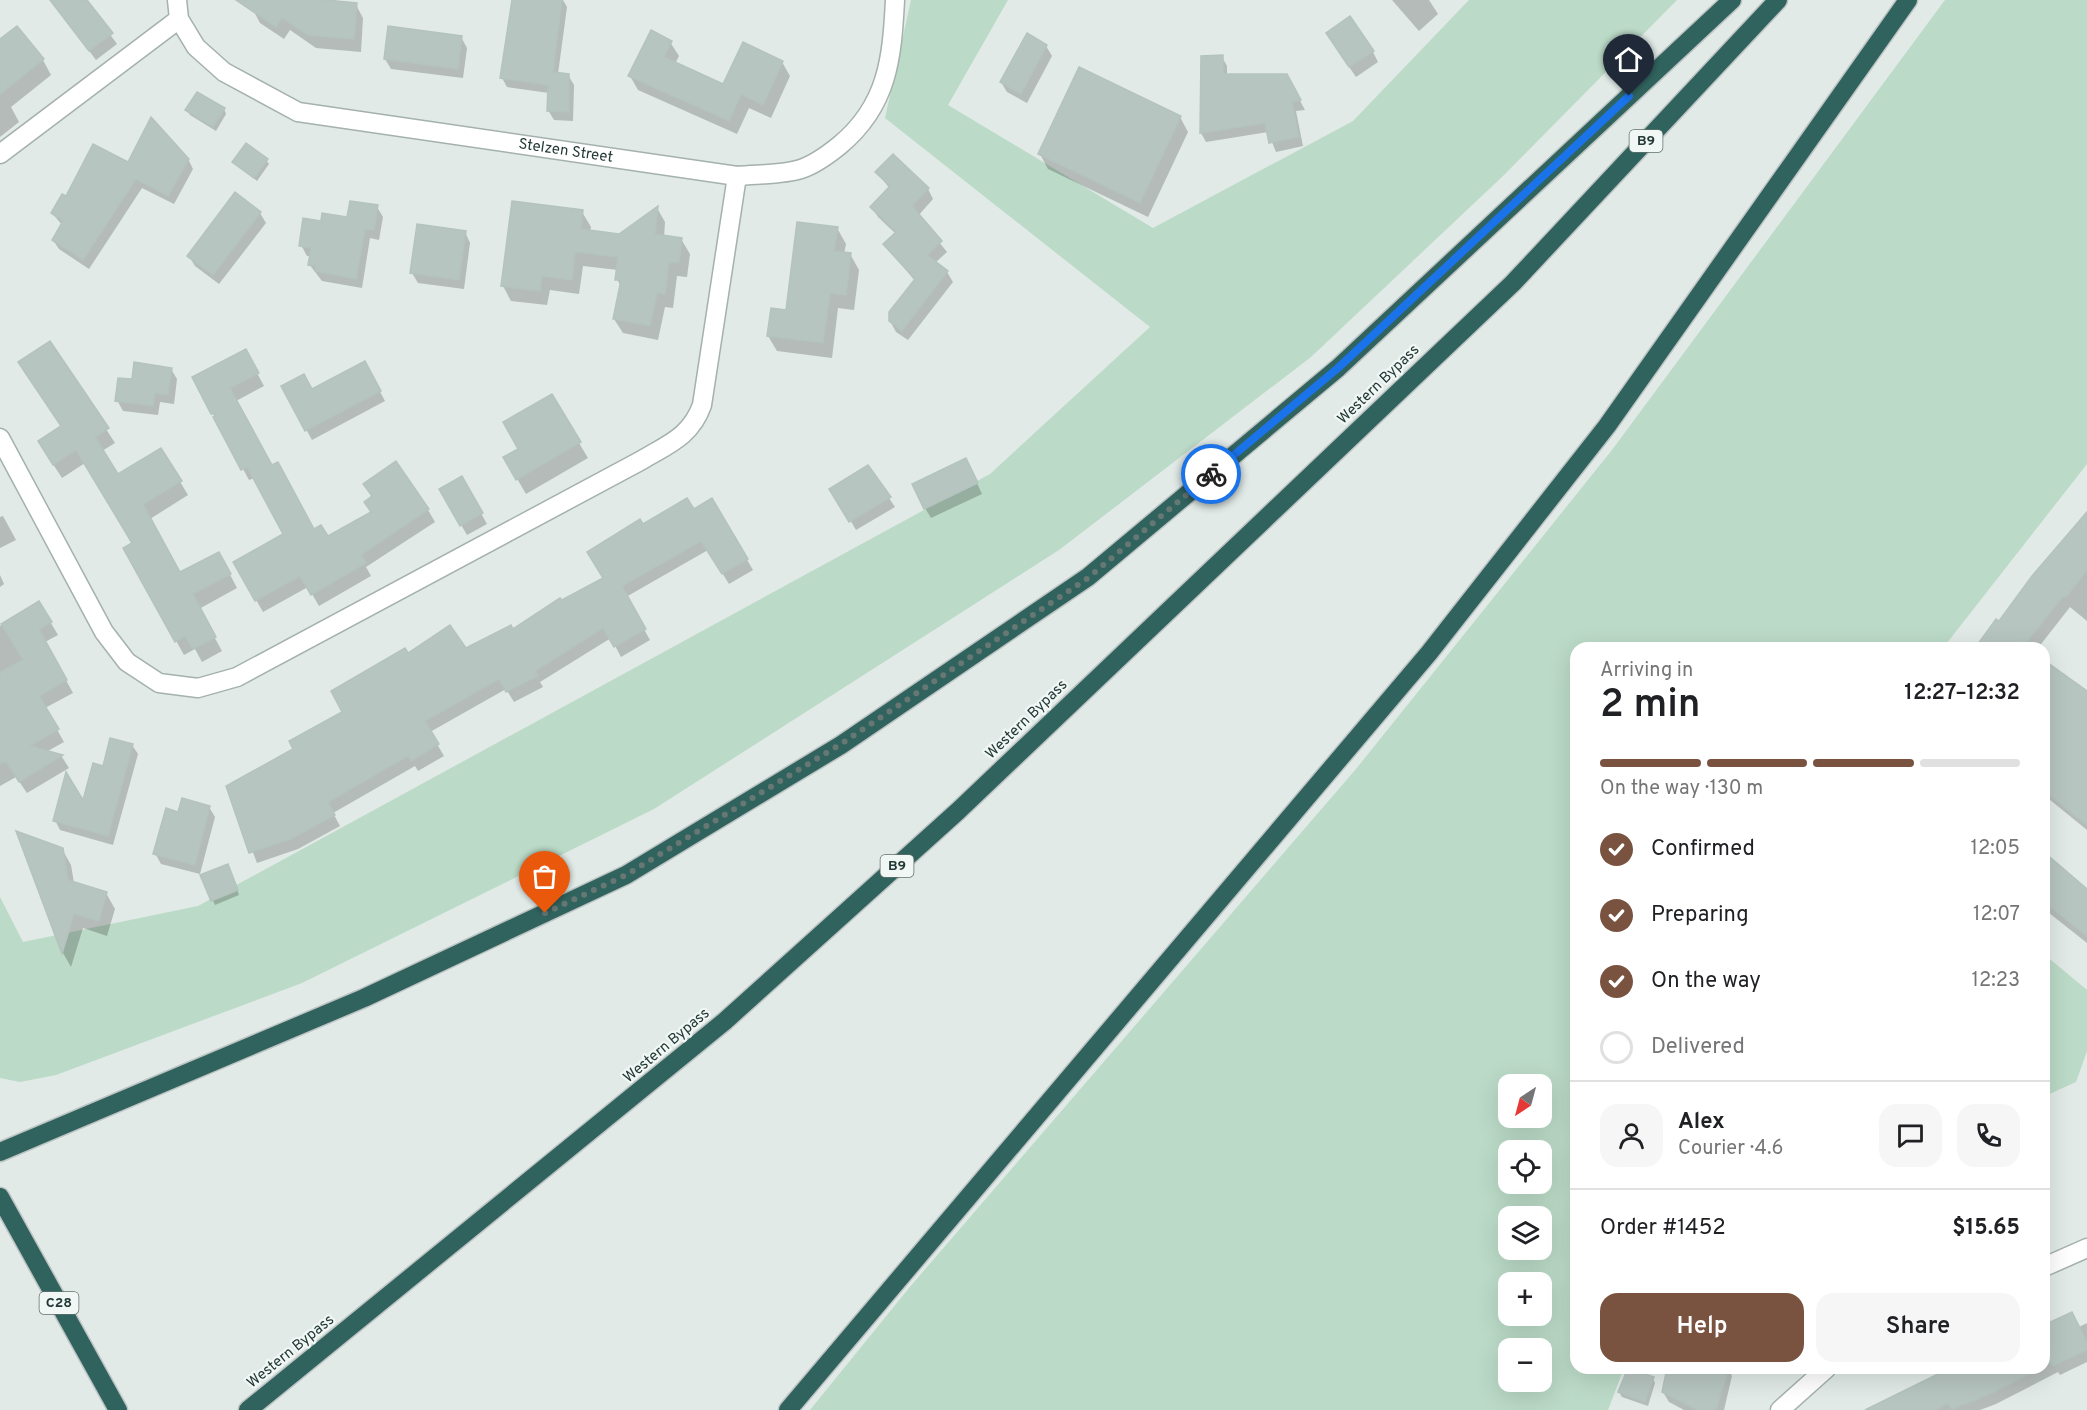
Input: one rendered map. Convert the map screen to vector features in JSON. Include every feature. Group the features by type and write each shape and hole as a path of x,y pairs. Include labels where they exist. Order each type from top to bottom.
{"highway":[{"path":"0,1152 364,998 626,875 841,744 1088,578 1338,368 1732,0"},
{"name":"Western Bypass","path":"248,1410 725,1021 958,811 1513,283 1778,0"},
{"path":"788,1410 1429,653 1607,426 1908,0"},
{"name":"C28","path":"0,1197 118,1410"}],"street":[{"name":"Stelzen Street","path":"177,0 179,20 195,47 224,72 298,112 737,176 801,169 827,156 851,136 875,106 888,74 895,0"},
{"path":"0,154 179,20"},
{"path":"0,438 104,632 128,662 159,683 198,688 237,676 642,460 684,435 696,422 702,405 737,176"},
{"path":"2050,1264 2087,1248"},
{"path":"1780,1410 1820,1374"}],"green space":[{"path":"911,0 1008,0 948,105 1153,228 1353,121 1469,0 1677,0 1503,176 1311,357 1059,550 654,809 302,983 56,1075 20,1082 0,1078 0,897 23,942 198,906 990,474 1150,327 885,118"},
{"path":"1945,0 2087,0 2087,464 1948,642 1570,642 1570,1374 1622,1374 1608,1410 810,1410 909,1288 1356,769 1612,450"},
{"path":"2050,959 2087,990 2087,1051 2076,1082 2050,1094"}],"building":[{"path":"50,0 87,0 113,33 89,51"},
{"path":"236,0 325,0 357,3 354,39 308,35 282,18 276,27"},
{"path":"512,0 562,0 553,72 569,74 569,112 547,111 548,85 500,78"},
{"path":"1350,16 1374,51 1349,67 1326,33"},
{"path":"17,26 44,59 0,94 0,39"},
{"path":"388,26 462,36 458,69 384,59"},
{"path":"651,30 672,41 664,57 723,84 743,42 783,61 763,105 741,94 729,121 628,76"},
{"path":"1027,33 1047,45 1021,94 1000,82"},
{"path":"1223,55 1223,74 1287,74 1301,100 1292,102 1299,137 1269,143 1265,123 1200,133 1201,56"},
{"path":"1079,67 1181,116 1140,203 1038,154"},
{"path":"197,92 225,108 213,127 185,110"},
{"path":"151,117 189,159 168,196 136,179 83,260 52,240 63,221 51,213 62,194 66,196 93,144 128,162"},
{"path":"246,143 268,159 254,178 232,162"},
{"path":"893,154 929,188 912,206 942,241 927,255 948,271 902,331 889,321 889,312 915,279 883,244 896,232 870,207 890,186 875,172"},
{"path":"235,192 261,212 213,275 187,256"},
{"path":"350,201 378,205 374,230 365,229 356,279 315,271 316,266 308,265 311,248 299,246 303,218 321,221 322,213 347,217"},
{"path":"512,201 583,210 581,229 619,234 658,206 655,234 682,238 679,263 669,262 665,294 657,293 650,326 613,319 621,280 615,280 618,257 575,252 572,280 542,276 540,291 501,286"},
{"path":"797,222 838,227 834,251 851,253 846,295 830,293 823,343 767,336 771,308 786,310"},
{"path":"417,224 466,231 459,280 410,273"},
{"path":"50,341 109,428 95,437 118,474 161,448 182,481 143,504 180,572 219,552 231,574 193,594 216,637 193,649 185,636 175,642 123,548 132,543 76,450 53,465 38,441 61,426 18,362"},
{"path":"246,349 259,373 230,388 272,465 278,462 314,529 321,525 328,536 371,512 364,502 372,496 363,484 396,461 429,509 361,555 366,563 311,595 300,576 255,601 233,562 283,534 247,467 241,470 213,417 217,414 211,414 192,377"},
{"path":"365,361 381,391 305,431 281,386 304,374 312,389"},
{"path":"134,362 172,368 168,395 155,393 153,406 115,401 118,378 132,379"},
{"path":"552,394 581,442 516,480 503,457 518,449 503,422"},
{"path":"966,458 978,483 924,509 912,484"},
{"path":"868,465 891,497 849,522 829,489"},
{"path":"462,476 483,513 460,526 439,489"},
{"path":"687,498 694,509 712,498 748,559 722,574 701,541 622,586 646,629 614,647 603,628 535,671 538,676 506,692 499,679 425,721 439,744 411,761 408,756 328,802 335,815 291,839 249,853 226,786 293,749 289,741 342,712 331,691 405,648 408,653 450,625 466,648 511,625 513,629 560,598 562,600 603,578 587,552 640,519 643,524"},
{"path":"2087,512 2087,570 2066,597 2063,596 2027,642 1979,642 1996,619 1999,621 2032,576"},
{"path":"39,601 52,622 39,629 67,680 39,696 59,729 30,746 63,755 19,782 6,761 0,764 0,672 23,660 1,624"},
{"path":"2050,664 2087,691 2087,825 2050,796"},
{"path":"110,738 133,744 108,836 53,821 66,772 83,800 93,763 103,766"},
{"path":"182,798 210,806 195,865 153,854 166,808 178,812"},
{"path":"16,831 63,848 68,880 107,892 99,921 74,914 62,954"},
{"path":"2050,857 2087,889 2087,936 2050,907"},
{"path":"228,864 238,890 211,901 200,875"},
{"path":"2072,1312 2087,1342 2087,1350 2053,1366 2050,1363 2050,1322"},
{"path":"1626,1374 1645,1374 1654,1377 1645,1402 1618,1392"},
{"path":"1666,1374 1727,1374 1716,1410 1698,1410 1662,1392"},
{"path":"1938,1374 2029,1374 1990,1394 1952,1409 1948,1403 1935,1410 1865,1410"}],"way so far":[{"path":"545,913 626,875 841,744 1088,578 1211,474"}],"route":[{"path":"1211,474 1338,368 1629,96"}]}
